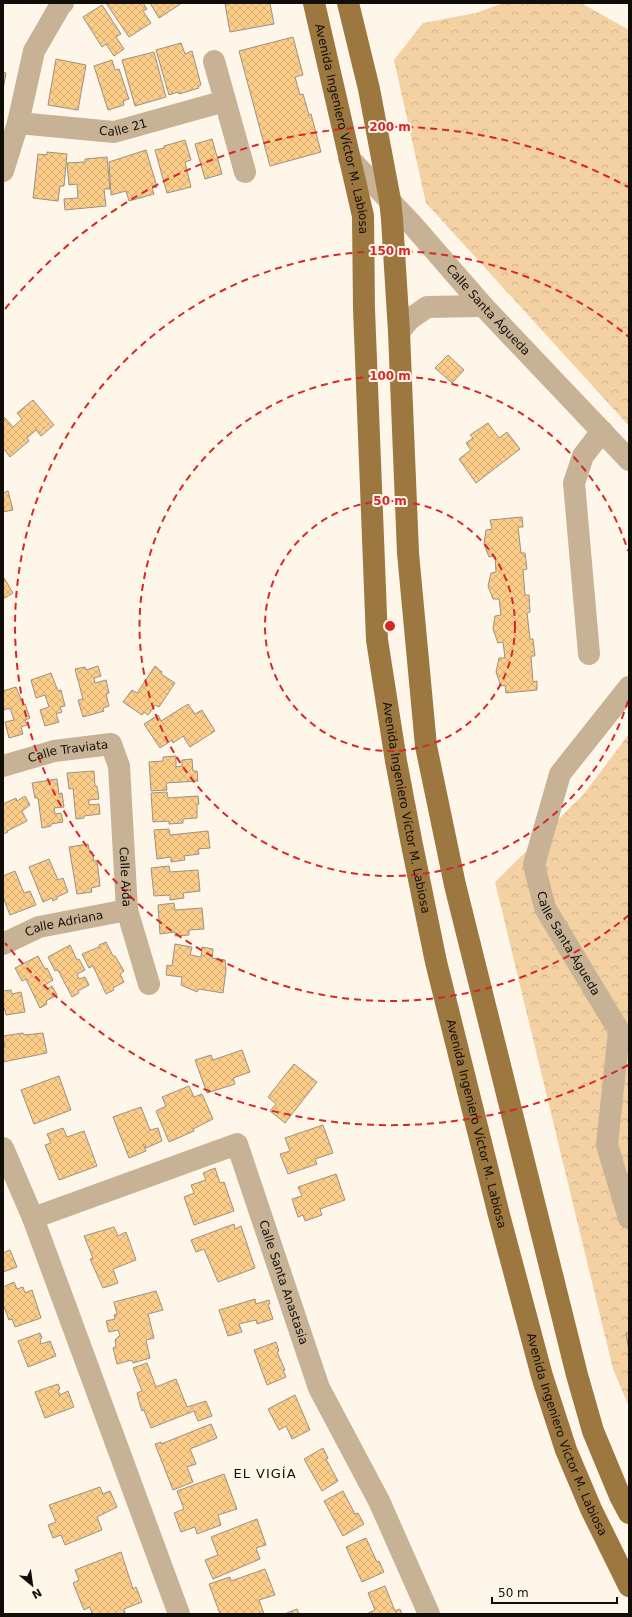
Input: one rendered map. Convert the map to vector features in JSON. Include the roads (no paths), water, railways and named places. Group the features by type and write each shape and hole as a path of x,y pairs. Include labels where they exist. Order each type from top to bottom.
{"main road":[{"name":"Avenida Ingeniero Víctor M. Labiosa","path":"314,3 362,216 364,309 377,640 396,762 411,840 436,962 499,1215 542,1376 566,1450 591,1509 629,1586"},
{"name":"Avenida Ingeniero Víctor M. Labiosa","path":"348,3 369,89 390,200 399,332 408,553 426,746 455,885 577,1375 593,1431 620,1496 629,1513"}],"street":[{"path":"3,172 18,123 34,51 63,3"},
{"path":"214,61 245,172"},
{"name":"Calle 21","path":"18,123 114,132 225,101"},
{"name":"Calle Santa Águeda","path":"349,158 410,222 483,306 629,460"},
{"path":"399,332 410,319 427,307 483,306"},
{"path":"589,654 574,483 583,456 602,431"},
{"name":"Calle Santa Águeda","path":"629,687 560,774 534,865 545,908 619,1031 606,1145 629,1218"},
{"name":"Calle Traviata","path":"3,766 54,750 111,744 119,766"},
{"name":"Calle Aida","path":"119,766 127,910 149,984"},
{"name":"Calle Adriana","path":"3,944 39,927 127,910"},
{"name":"Calle Santa Anastasia","path":"34,1218 237,1144 320,1388 379,1501 429,1614"},
{"path":"3,1148 34,1218 179,1614"}],"district":[{"name":"EL VIGÍA","path":"265,1473"}]}
